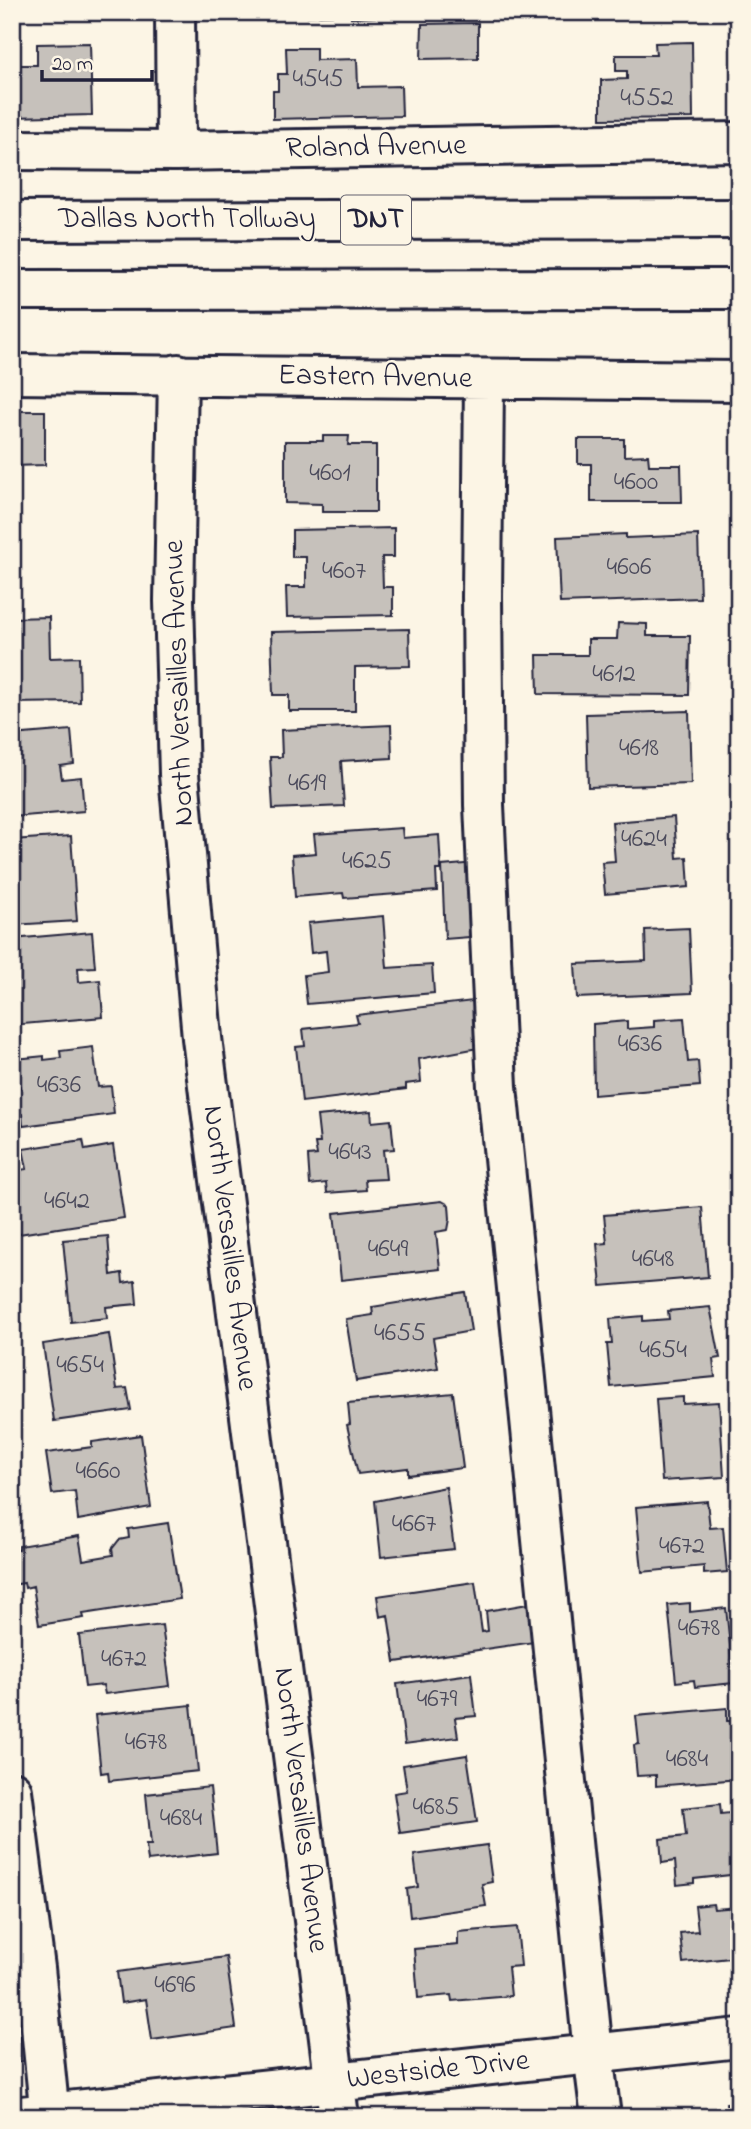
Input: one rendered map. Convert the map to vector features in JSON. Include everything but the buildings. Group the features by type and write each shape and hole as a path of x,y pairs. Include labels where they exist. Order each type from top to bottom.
{"main road":[{"path":"176,12 176,151"},
{"name":"Roland Avenue","path":"12,150 176,151 739,142"},
{"name":"Dallas North Tollway","path":"12,221 739,219"},
{"name":"DNT","path":"12,290 739,289"},
{"name":"Eastern Avenue","path":"12,374 739,381"},
{"name":"North Versailles Avenue","path":"178,374 174,601 179,775 202,1038 337,2100"},
{"path":"484,380 484,805 497,1087 601,2117"},
{"path":"12,1791 35,1968 50,2115"},
{"name":"Westside Drive","path":"12,2117 337,2100 593,2053 739,2038"}]}
